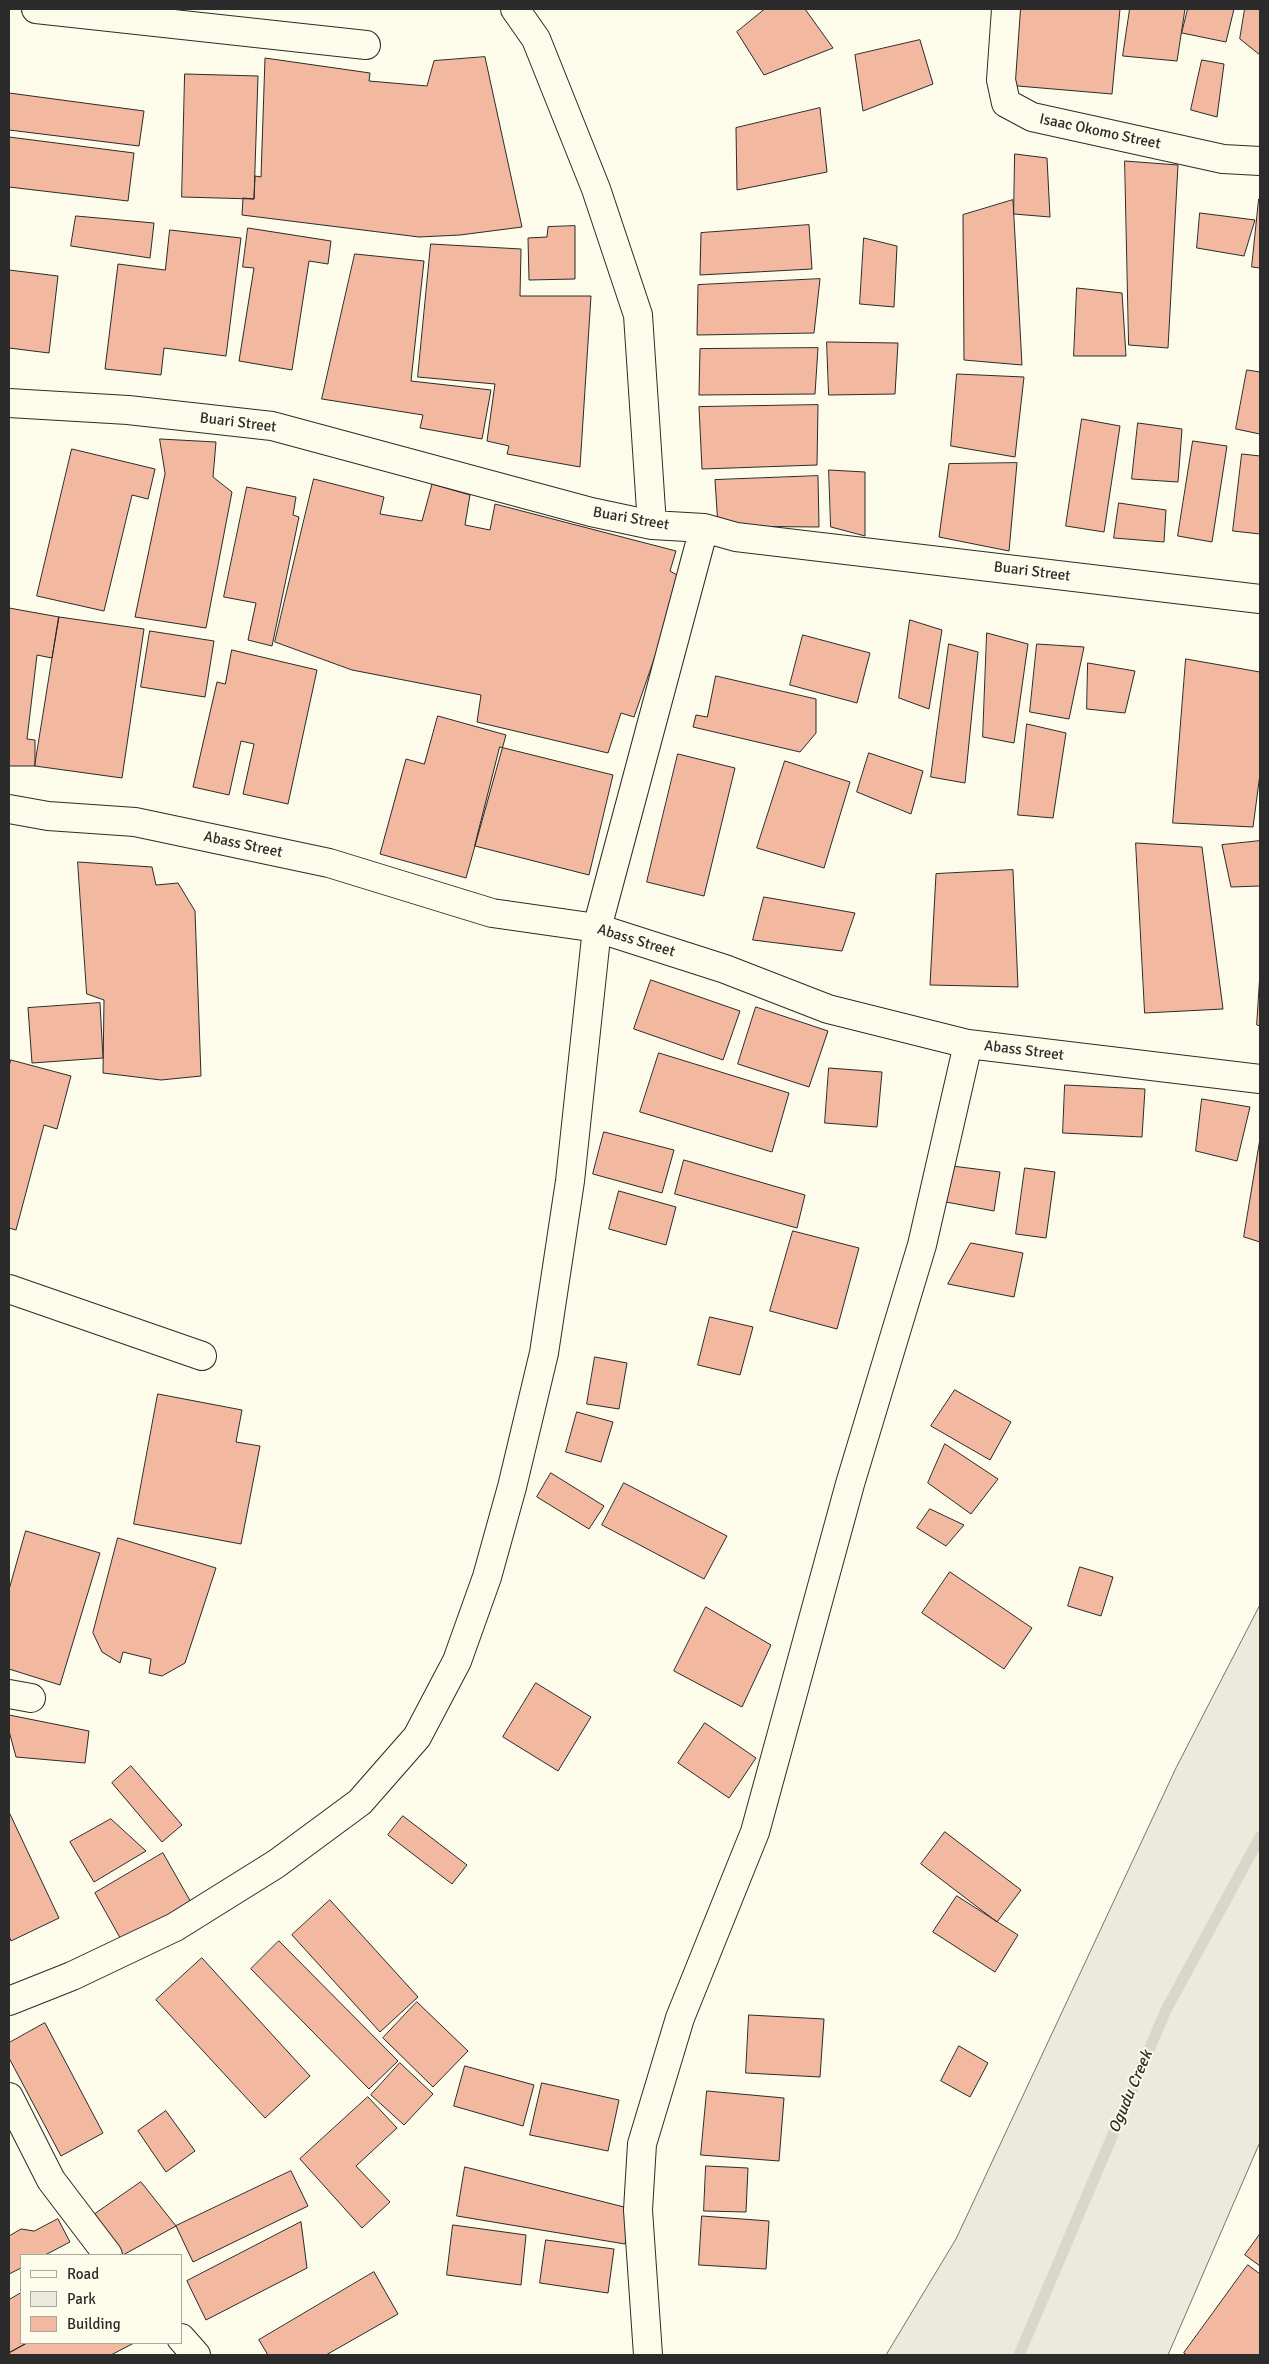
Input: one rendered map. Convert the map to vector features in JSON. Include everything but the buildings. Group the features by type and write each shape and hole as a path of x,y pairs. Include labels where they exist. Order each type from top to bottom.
{"street":[{"path":"36,9 366,45"},
{"path":"515,9 536,39 596,190 638,315 652,525"},
{"name":"Isaac Okomo Street","path":"1006,9 1001,80 1006,103 1032,117 1224,159 1260,161"},
{"name":"Buari Street","path":"9,403 128,410 272,426 591,512 652,525 704,528 736,537 1260,599"},
{"path":"9,2001 72,1976 175,1927 276,1864 360,1802 417,1737 457,1660 487,1577 512,1487 544,1353 570,1181 597,928 704,528"},
{"name":"Abass Street","path":"9,809 48,816 135,822 329,863 492,913 597,928 725,969 828,1010 968,1044 1260,1079"},
{"path":"648,2355 638,2210 642,2144 680,2018 755,1832 850,1484 922,1245 968,1044"},
{"path":"9,1289 202,1356"},
{"path":"9,2097 52,2180 107,2254"},
{"path":"182,2339 196,2355"}],"green space":[{"path":"1260,1605 1260,2142 1168,2355 886,2355 956,2239 1176,1768"}],"waterway":[{"name":"Ogudu Creek","path":"1019,2355 1166,2010 1260,1837"}]}
